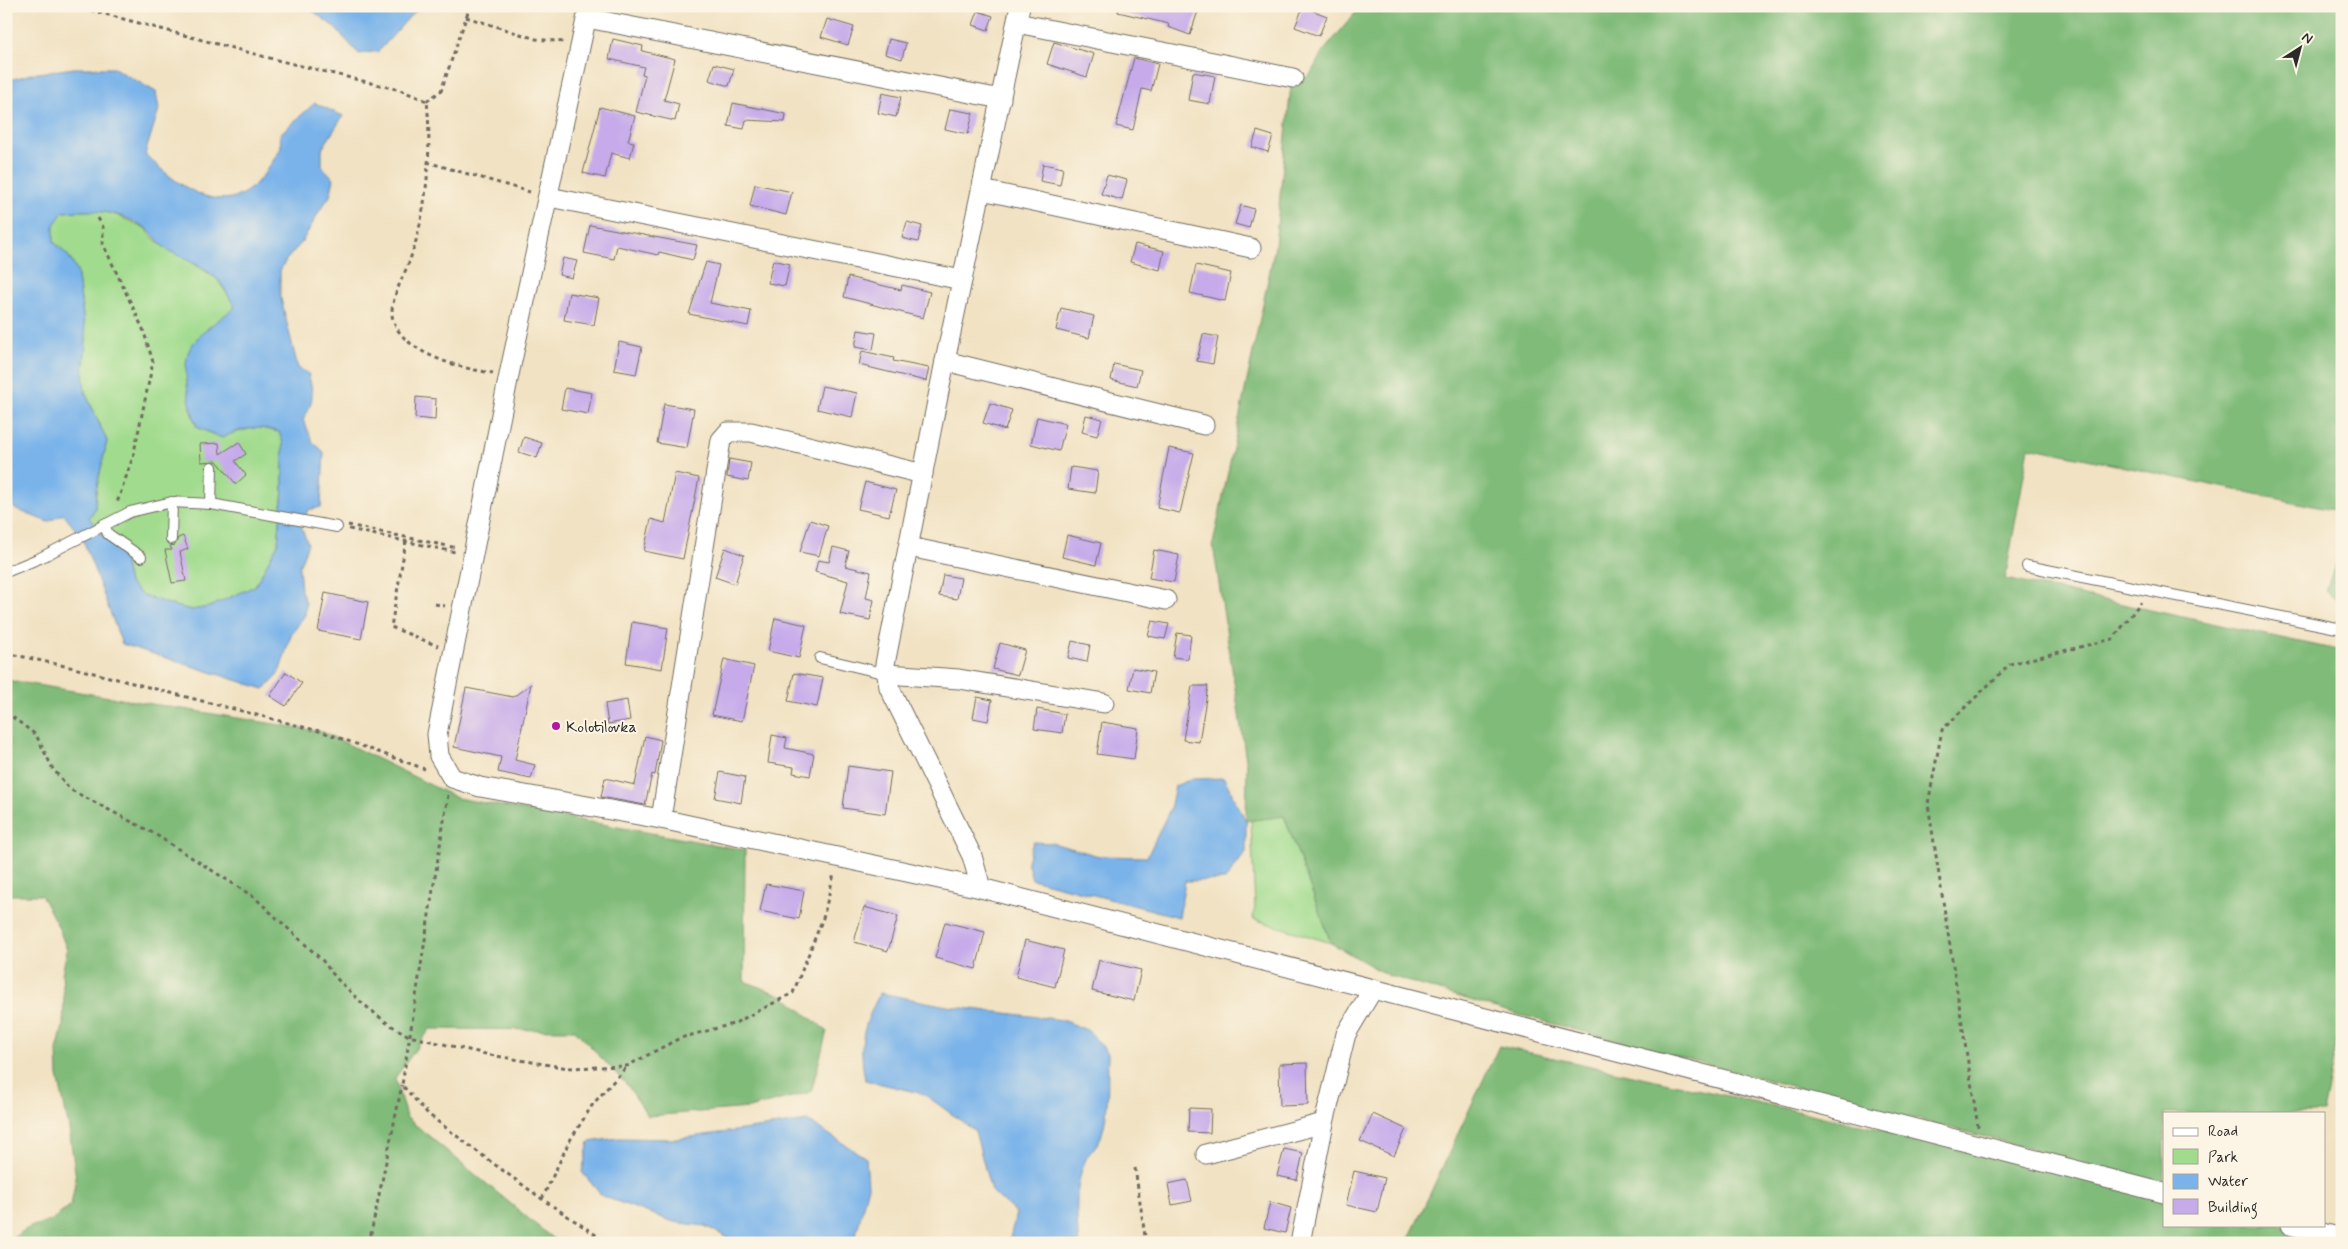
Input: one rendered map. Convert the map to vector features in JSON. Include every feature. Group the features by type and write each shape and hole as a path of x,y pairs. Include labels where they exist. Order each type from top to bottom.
{"street":[{"path":"1001,99 588,12 510,370 465,555 437,734 439,756 452,778 480,787 661,819 981,888 2163,1193"},
{"path":"981,888 972,856 889,687 885,664 945,361 1018,15 1293,78"},
{"path":"982,190 1251,248"},
{"path":"549,197 962,280"},
{"path":"945,361 1204,425"},
{"path":"661,819 721,440 728,432 751,432 923,474"},
{"path":"909,547 1166,600"},
{"path":"887,674 959,679 1104,703"},
{"path":"1300,1243 1324,1123 1346,1034 1373,989"},
{"path":"1206,1154 1324,1123"},
{"path":"2294,1226 2342,1238"}],"lane":[{"path":"211,504 212,467"},
{"path":"171,538 172,502"},
{"path":"6,572 82,537 130,512 172,502 211,504 337,527"},
{"path":"104,524 108,534 141,557"},
{"path":"2027,566 2149,592 2342,629"},
{"path":"820,658 887,674"}],"path":[{"path":"75,6 277,60 400,90 427,101"},
{"path":"427,101 441,91 470,6"},
{"path":"466,17 536,39 582,44"},
{"path":"427,101 430,131 417,241 394,303 393,320 408,343 446,362 467,369 498,373 510,370"},
{"path":"427,162 549,197"},
{"path":"98,218 103,228 103,244 143,329 154,362 133,457 104,524"},
{"path":"337,527 341,523 465,555"},
{"path":"337,527 465,555"},
{"path":"406,541 391,627 440,647 442,641"},
{"path":"1981,1146 1928,804 1942,730 2010,664 2113,639 2149,592"},
{"path":"435,604 448,607"},
{"path":"6,653 74,668 323,732 452,778 402,1085 369,1243"},
{"path":"6,712 36,735 53,769 71,790 153,833 254,897 322,960 336,978 362,1004 387,1023 409,1036 490,1055 568,1068 627,1066"},
{"path":"542,1199 569,1142 593,1104 627,1066 680,1038 733,1024 793,993 823,918 838,857"},
{"path":"402,1085 428,1114 542,1199 608,1243"},
{"path":"1135,1168 1146,1243"}],"green space":[{"path":"1361,6 2342,6 2342,512 2029,447 2005,579 2342,651 2342,1014 2323,1112 2163,1112 2163,1184 1516,1014 1387,975 1331,943 1284,816 1246,821 1247,767 1213,544 1275,246 1291,85 1310,75 1322,53"},
{"path":"98,210 114,214 145,228 156,241 169,251 184,257 217,279 236,307 202,334 191,346 191,412 197,427 212,434 234,433 256,427 279,432 283,443 283,489 278,544 255,586 209,607 192,610 142,595 129,583 125,566 127,554 100,533 96,525 89,518 95,508 96,491 107,441 85,392 83,374 86,339 77,270 67,254 54,242 53,225 63,212"},
{"path":"2335,564 2341,566 2335,593 2342,595 2342,605 2326,591"},
{"path":"6,680 323,732 457,798 745,850 744,981 783,996 827,1031 811,1092 749,1108 648,1116 628,1086 575,1030 430,1029 395,1078 406,1117 558,1243 6,1243 6,1239 9,1240 30,1227 52,1220 71,1205 76,1178 69,1128 58,1076 57,1051 63,1026 62,974 67,950 58,926 41,895 6,895"},
{"path":"1284,816 1331,943 1253,919 1255,907 1251,820"},
{"path":"1499,1046 2163,1191 2163,1226 2301,1226 2298,1243 1407,1243"}],"water":[{"path":"293,6 424,6 412,14 379,51 359,54 334,27 313,11"},
{"path":"74,68 114,68 156,92 159,109 145,154 180,184 194,192 209,197 223,199 237,196 251,188 264,174 281,148 280,134 315,103 343,116 322,149 322,166 334,179 330,196 302,242 286,260 280,271 280,295 298,368 308,373 311,387 311,402 303,420 313,442 324,452 321,507 308,510 301,526 308,544 299,567 301,591 306,603 305,615 291,635 280,670 274,680 264,689 122,644 82,537 97,527 100,534 127,554 125,566 129,583 142,595 192,610 209,607 255,586 278,544 283,489 283,443 279,432 257,428 236,432 222,438 197,427 191,409 186,373 188,353 196,339 235,307 216,278 199,266 169,251 148,230 125,217 95,211 63,212 54,225 54,242 67,254 77,270 86,339 83,374 85,392 107,441 96,491 95,509 89,518 96,525 80,535 63,514 48,522 15,509 6,496 6,78 14,79 31,74"},
{"path":"1224,778 1246,821 1246,852 1225,880 1185,881 1179,917 1032,879 1027,861 1033,842 1052,843 1099,856 1147,857 1170,809 1175,786 1192,779"},
{"path":"880,993 947,1006 1063,1020 1089,1031 1108,1053 1107,1106 1104,1127 1100,1140 1086,1159 1079,1179 1077,1211 1079,1243 1009,1243 1016,1213 991,1191 975,1131 924,1094 865,1080 862,1044 869,1015"},
{"path":"808,1121 866,1158 868,1186 854,1243 738,1243 705,1226 674,1222 602,1196 582,1172 589,1142 618,1138 676,1139"}],"building":[{"path":"1119,6 1182,6 1198,11 1190,35 1168,27 1169,24 1118,12"},
{"path":"1303,7 1327,16 1319,36 1295,27"},
{"path":"978,11 993,16 988,30 973,25"},
{"path":"827,19 854,27 848,45 821,37"},
{"path":"613,39 643,46 642,51 675,59 664,100 679,104 675,121 636,112 645,75 642,74 644,67 609,59"},
{"path":"889,39 906,43 902,59 885,54"},
{"path":"1054,42 1094,54 1087,77 1047,64"},
{"path":"1134,58 1158,64 1151,91 1142,89 1133,130 1116,126"},
{"path":"714,64 734,69 729,86 709,80"},
{"path":"1193,72 1215,76 1210,104 1188,100"},
{"path":"882,93 901,97 896,117 878,113"},
{"path":"733,103 786,114 785,122 746,120 744,129 728,126"},
{"path":"600,107 635,116 628,141 634,142 630,158 611,153 605,178 583,173"},
{"path":"950,109 973,113 968,134 945,129"},
{"path":"1257,131 1273,136 1268,152 1252,147"},
{"path":"1043,164 1063,168 1060,185 1040,181"},
{"path":"1107,175 1127,180 1122,200 1101,194"},
{"path":"755,184 792,192 786,215 750,206"},
{"path":"1241,205 1254,209 1249,228 1235,224"},
{"path":"907,222 922,226 918,242 902,238"},
{"path":"590,225 697,245 693,260 659,252 658,255 617,246 614,259 584,253"},
{"path":"1135,244 1164,251 1160,270 1130,262"},
{"path":"563,258 577,261 572,278 559,275"},
{"path":"773,260 790,264 785,286 768,283"},
{"path":"706,262 719,265 710,303 751,311 748,326 689,314"},
{"path":"1196,265 1231,273 1225,301 1190,293"},
{"path":"848,277 901,290 902,285 930,292 923,318 844,297"},
{"path":"569,293 599,298 594,325 564,320"},
{"path":"1061,308 1094,316 1089,338 1056,330"},
{"path":"858,330 876,333 873,350 855,347"},
{"path":"1203,334 1218,337 1213,364 1197,361"},
{"path":"619,342 642,347 636,374 614,370"},
{"path":"862,351 894,358 893,361 929,368 926,381 859,365"},
{"path":"1114,364 1141,370 1137,386 1111,380"},
{"path":"822,386 857,393 852,417 817,409"},
{"path":"565,388 592,393 588,414 561,409"},
{"path":"416,397 436,399 435,420 415,418"},
{"path":"990,403 1012,410 1005,430 983,423"},
{"path":"664,404 694,409 687,448 657,443"},
{"path":"1086,415 1102,419 1097,436 1082,432"},
{"path":"1037,417 1066,424 1059,451 1031,444"},
{"path":"524,437 542,443 537,458 519,452"},
{"path":"239,442 246,454 235,461 246,475 236,484 217,461 201,462 200,444 219,443 220,454"},
{"path":"1169,448 1194,453 1180,513 1157,508"},
{"path":"729,459 751,463 748,481 727,477"},
{"path":"1071,467 1098,471 1095,493 1068,489"},
{"path":"675,473 699,478 683,559 644,551 651,519 665,523"},
{"path":"865,482 896,490 889,516 858,509"},
{"path":"810,520 828,526 819,556 800,552"},
{"path":"1067,535 1101,543 1096,565 1062,557"},
{"path":"183,536 188,549 180,552 186,581 172,583 165,550 172,550 170,546 175,545 178,538"},
{"path":"833,547 849,551 845,566 871,572 866,598 874,600 870,620 840,614 848,581 815,572 818,560 829,562"},
{"path":"725,548 744,555 735,584 715,577"},
{"path":"1154,550 1179,555 1174,582 1149,578"},
{"path":"943,575 961,578 957,599 939,596"},
{"path":"325,593 368,602 361,639 318,631"},
{"path":"775,618 806,625 799,658 768,651"},
{"path":"1152,621 1169,624 1165,639 1148,636"},
{"path":"632,622 668,628 662,669 626,663"},
{"path":"1177,633 1191,635 1188,659 1173,657"},
{"path":"1072,641 1090,645 1087,662 1068,658"},
{"path":"1000,643 1025,650 1018,675 993,669"},
{"path":"724,659 754,666 742,721 712,715"},
{"path":"1133,668 1154,672 1150,693 1129,689"},
{"path":"286,672 302,683 286,706 270,696"},
{"path":"794,673 823,678 817,707 788,701"},
{"path":"531,684 515,760 535,765 531,779 498,772 501,757 454,747 466,688 513,697"},
{"path":"1192,686 1208,686 1199,742 1183,740"},
{"path":"977,697 992,700 988,721 973,718"},
{"path":"627,700 630,720 608,724 605,704"},
{"path":"1037,709 1065,714 1062,733 1034,729"},
{"path":"1102,722 1138,728 1134,759 1097,754"},
{"path":"772,735 787,738 785,748 814,754 810,776 793,773 794,767 768,763"},
{"path":"645,736 661,740 655,775 652,774 645,805 601,797 605,778 635,785"},
{"path":"848,766 891,772 885,814 843,808"},
{"path":"720,772 745,777 741,803 715,798"},
{"path":"766,884 804,891 799,919 760,911"},
{"path":"864,907 898,916 888,951 854,942"},
{"path":"945,922 985,932 976,969 935,958"},
{"path":"1025,940 1064,950 1055,987 1016,977"},
{"path":"1099,960 1141,970 1134,1001 1092,991"},
{"path":"1307,1063 1308,1105 1280,1106 1279,1064"},
{"path":"1189,1108 1211,1109 1210,1133 1188,1132"},
{"path":"1373,1114 1406,1129 1394,1156 1360,1141"},
{"path":"1284,1149 1303,1153 1297,1180 1277,1176"},
{"path":"1354,1171 1385,1178 1377,1212 1346,1205"},
{"path":"1187,1180 1192,1201 1172,1205 1168,1184"},
{"path":"1270,1202 1291,1208 1285,1233 1264,1228"}],"place":[{"name":"Kolotilovka","path":"556,726"}]}
